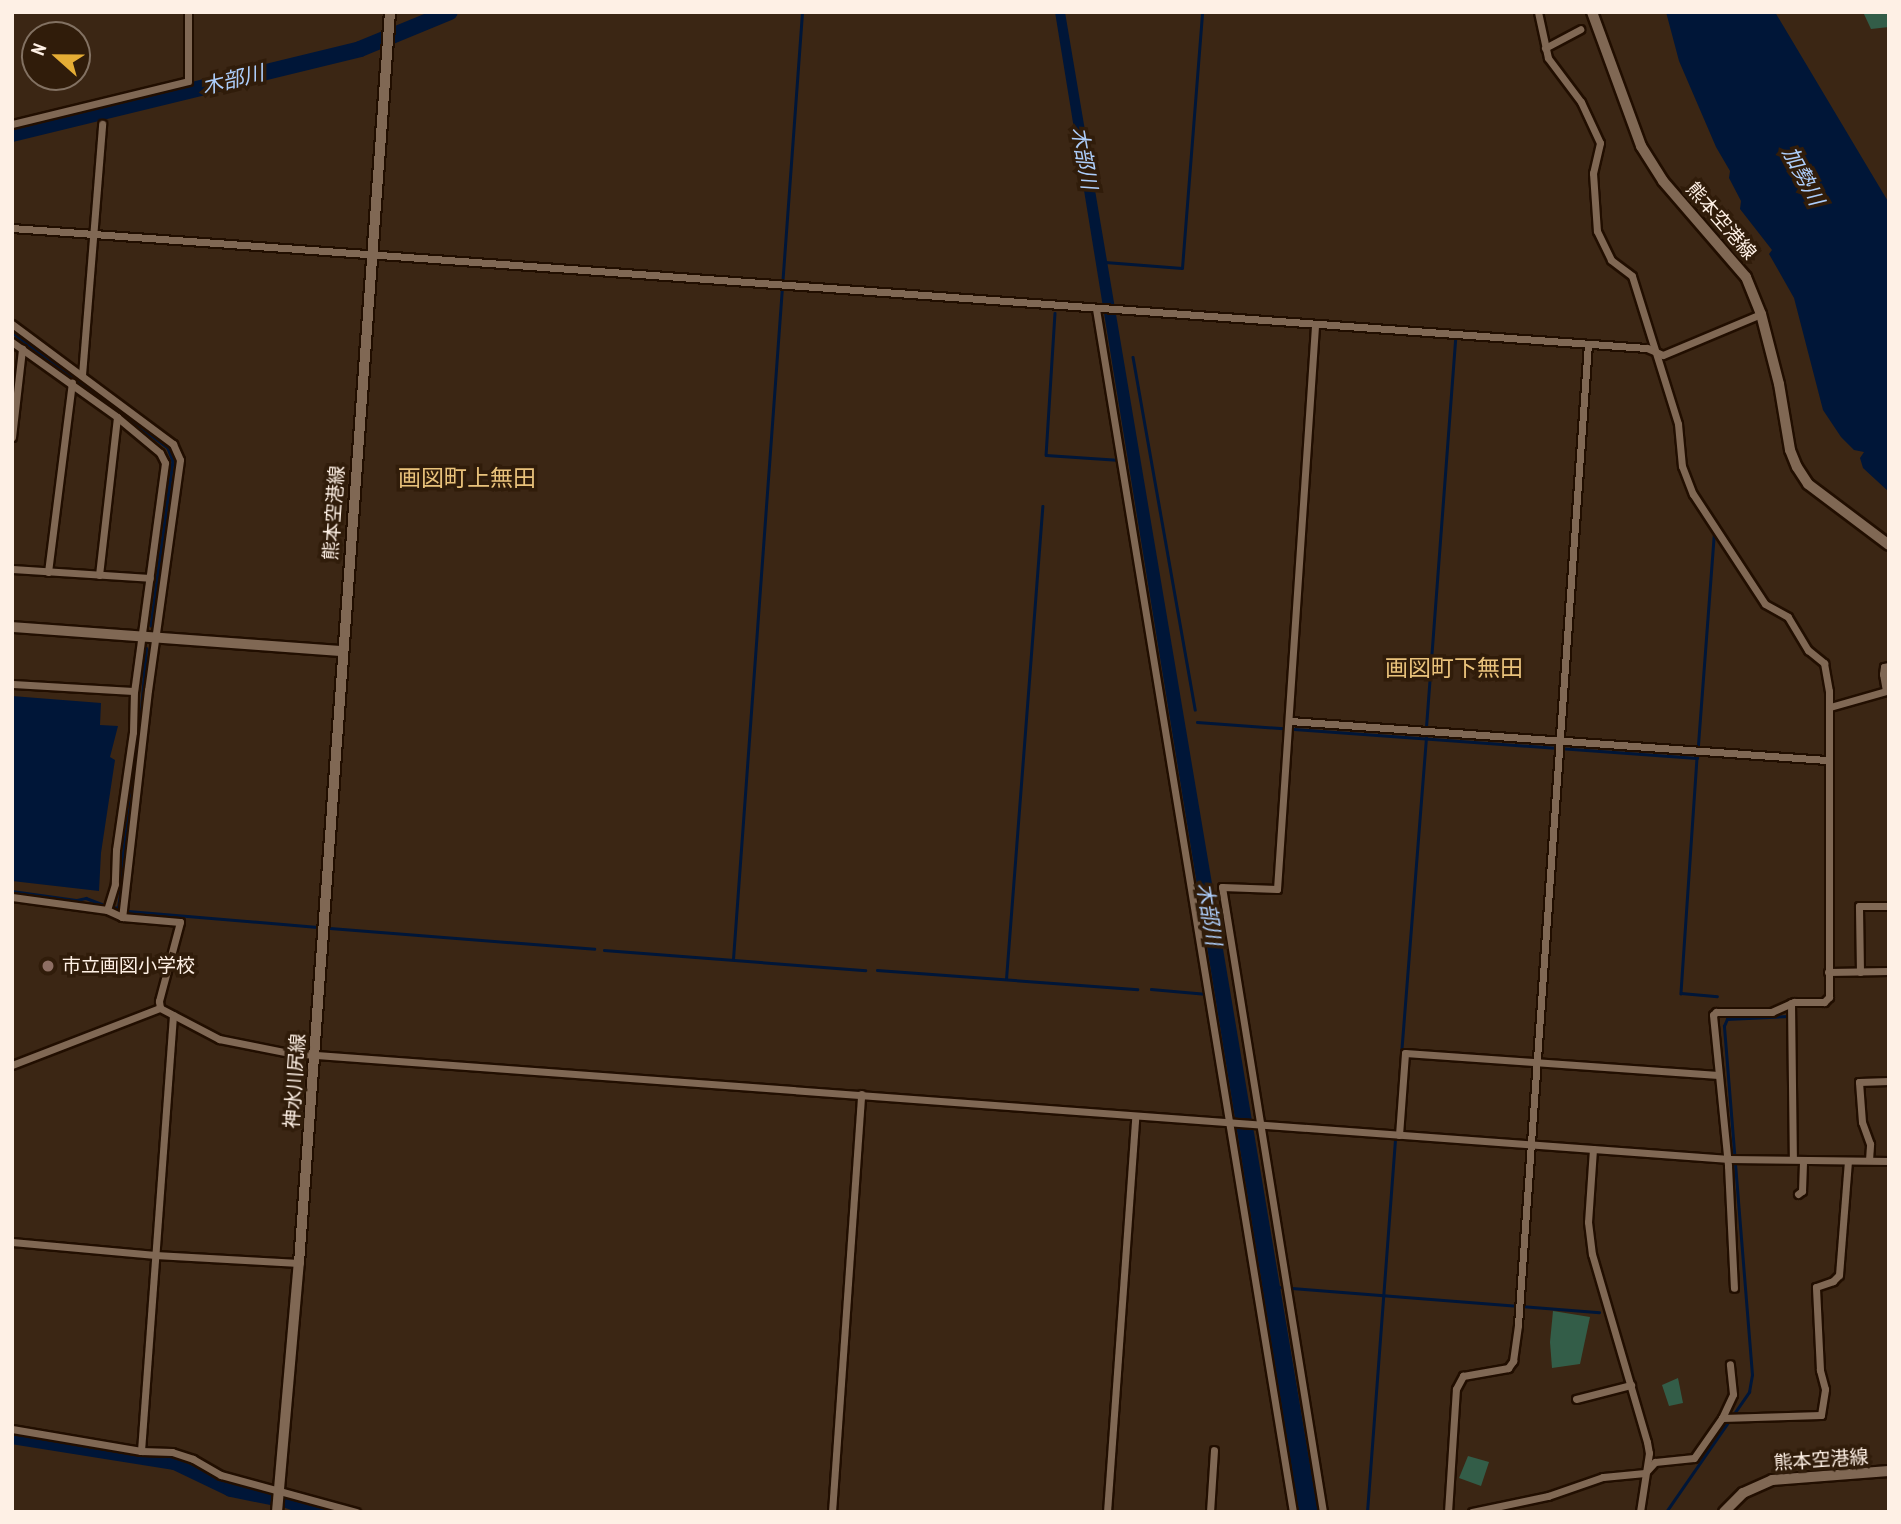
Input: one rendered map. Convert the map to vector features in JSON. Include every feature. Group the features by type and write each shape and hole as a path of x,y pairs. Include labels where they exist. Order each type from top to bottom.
{"main road":[{"name":"熊本空港線","path":"342,652 390,12"},
{"name":"熊本空港線","path":"1592,12 1641,146 1663,181 1746,277 1761,314 1779,384 1790,450 1797,467 1808,484 1889,545"},
{"path":"12,627 342,652"},
{"name":"神水川尻線","path":"278,1508 299,1263 342,652"},
{"name":"熊本空港線","path":"1724,1512 1743,1493 1772,1480 1889,1471"}],"street":[{"path":"12,124 188,81 188,12"},
{"path":"1538,12 1548,58 1581,102 1600,143 1593,173 1597,231 1611,260 1632,276 1678,424 1682,466 1693,494 1765,604 1788,617 1808,650 1824,663 1830,707 1826,760 1827,1000 1791,1003 1772,1012 1716,1012 1713,1020 1728,1159 1734,1288"},
{"path":"1545,48 1580,29"},
{"path":"82,374 102,124"},
{"path":"12,228 1315,326 1647,348 1663,355 1761,314"},
{"path":"1099,309 1293,1512"},
{"path":"12,324 173,444 180,460 122,916"},
{"path":"1315,326 1277,889 1222,887 1323,1512"},
{"path":"12,342 117,417 160,453 164,463 134,691 133,732 116,850 115,884 107,910"},
{"path":"1448,1512 1456,1389 1463,1376 1508,1368 1513,1361 1520,1306 1562,742 1588,344"},
{"path":"12,435 22,349"},
{"path":"48,572 72,383"},
{"path":"99,575 117,417"},
{"path":"12,569 150,578"},
{"path":"1889,666 1884,667 1882,674 1889,700"},
{"path":"12,684 134,691"},
{"path":"1830,707 1886,691"},
{"path":"1290,721 1826,760"},
{"path":"12,897 181,923 159,1001 160,1008"},
{"path":"1860,972 1859,906 1889,906"},
{"path":"1828,972 1889,971"},
{"path":"1791,1003 1793,1158"},
{"path":"12,1065 160,1008 219,1039 289,1053 1728,1159 1889,1161"},
{"path":"141,1451 173,1015"},
{"path":"1399,1135 1405,1053 1718,1075"},
{"path":"1869,1160 1870,1144 1862,1122 1860,1082 1889,1081"},
{"path":"832,1512 861,1094"},
{"path":"1107,1512 1135,1117"},
{"path":"1593,1149 1588,1222 1592,1254 1647,1442 1640,1512"},
{"path":"1798,1194 1802,1191 1803,1161"},
{"path":"1729,1417 1821,1415 1824,1412 1816,1287 1833,1281 1839,1275 1848,1161"},
{"path":"12,1242 155,1255 299,1263"},
{"path":"1472,1512 1548,1496 1602,1477 1645,1473 1656,1462 1694,1458 1729,1417 1733,1394 1730,1364"},
{"path":"1576,1399 1631,1385"},
{"path":"12,1429 141,1451 172,1452 193,1459 221,1475 356,1512"},
{"path":"1210,1512 1214,1450"}],"green space":[{"path":"1863,12 1889,12 1889,27 1871,29"},
{"path":"1553,1311 1590,1317 1580,1364 1552,1368 1550,1342"},
{"path":"1678,1378 1683,1403 1669,1406 1662,1385"},
{"path":"1468,1456 1489,1462 1481,1486 1459,1478"}],"water":[{"path":"1055,12 1065,12 1318,1512 1299,1512"},
{"name":"加勢川","path":"1666,12 1775,12 1889,203 1889,492 1863,468 1860,458 1864,452 1854,450 1841,437 1823,410 1794,298 1769,254 1772,250 1740,209 1741,201 1729,178 1730,171 1716,147 1679,61"},
{"path":"12,696 101,703 100,725 118,726 110,757 115,760 101,853 99,891 12,881"}],"waterway":[{"name":"木部川","path":"12,134 360,49 450,12"},
{"path":"733,959 802,12"},
{"path":"1105,262 1182,268 1202,12"},
{"path":"1055,313 1046,455 1120,460"},
{"path":"12,332 168,448 173,461 151,626"},
{"path":"1426,727 1455,339"},
{"path":"1133,357 1195,710"},
{"path":"1006,979 1042,506"},
{"path":"1697,758 1714,531"},
{"path":"138,746 146,648"},
{"path":"1197,722 1697,758 1681,993 1717,996"},
{"path":"1401,1055 1426,738"},
{"path":"113,907 118,908 137,753"},
{"path":"12,891 77,900 86,898 102,904"},
{"path":"128,911 317,927"},
{"path":"330,928 594,949"},
{"path":"604,950 865,970"},
{"path":"877,970 1137,989"},
{"path":"1151,989 1207,994"},
{"path":"1666,1512 1749,1392 1752,1375 1724,1026 1727,1019 1788,1016"},
{"path":"1367,1512 1400,1076"},
{"path":"1279,1287 1599,1312"},
{"path":"12,1436 175,1462 231,1489 286,1500 322,1512"}],"place":[{"name":"市立画図小学校","path":"48,966"}],"district":[{"name":"画図町上無田","path":"467,478"},
{"name":"画図町下無田","path":"1454,668"}]}
